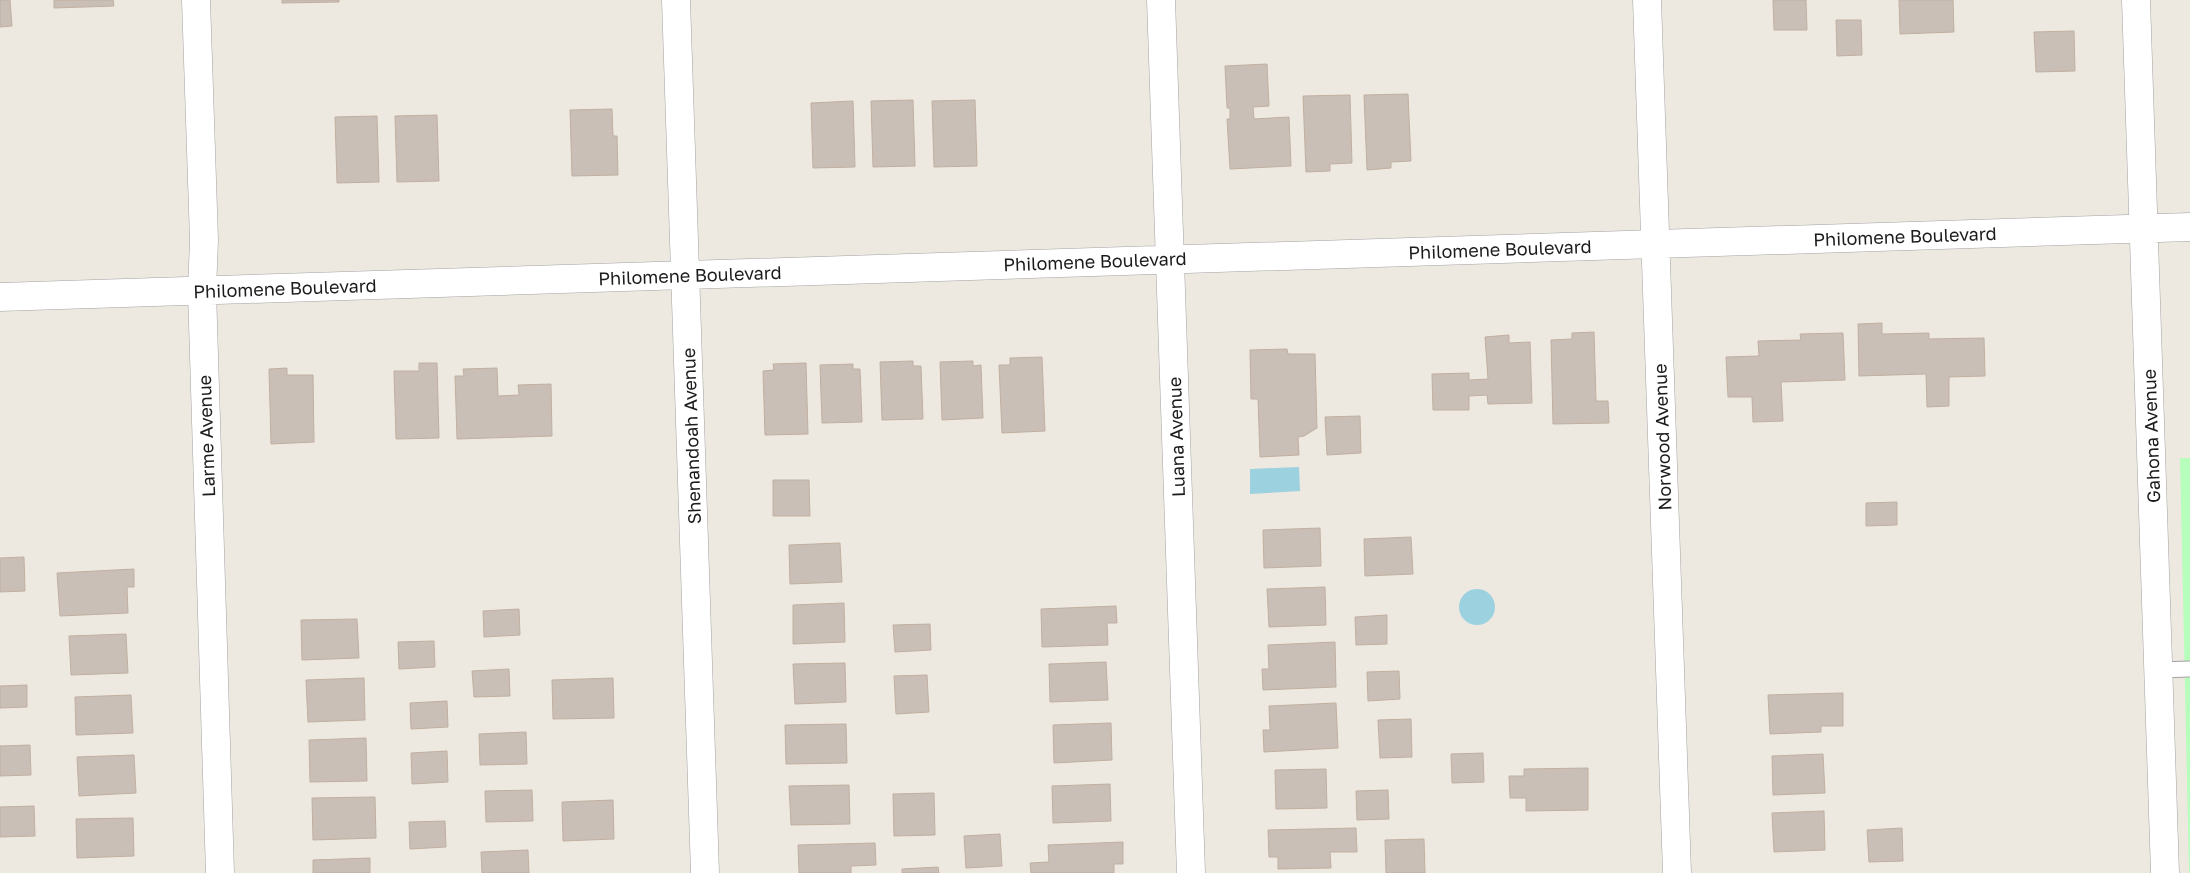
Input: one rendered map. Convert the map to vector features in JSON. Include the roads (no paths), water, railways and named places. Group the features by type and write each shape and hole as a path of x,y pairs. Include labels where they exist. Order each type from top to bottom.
{"street":[{"name":"Larme Avenue","path":"196,0 204,240 202,291 220,873"},
{"name":"Shenandoah Avenue","path":"676,0 705,873"},
{"name":"Luana Avenue","path":"1161,0 1191,873"},
{"name":"Norwood Avenue","path":"1647,0 1677,873"},
{"name":"Gahona Avenue","path":"2136,0 2165,873"},
{"name":"Philomene Boulevard","path":"0,297 2190,227"}],"lane":[{"path":"2158,670 2190,669"}],"water":[{"path":"1299,467 1300,491 1250,494 1250,469"},
{"path":"1477,589 1484,590 1490,594 1494,600 1494,614 1490,620 1484,624 1477,625 1470,624 1464,620 1460,614 1459,607 1460,600 1464,594 1470,590"}]}
